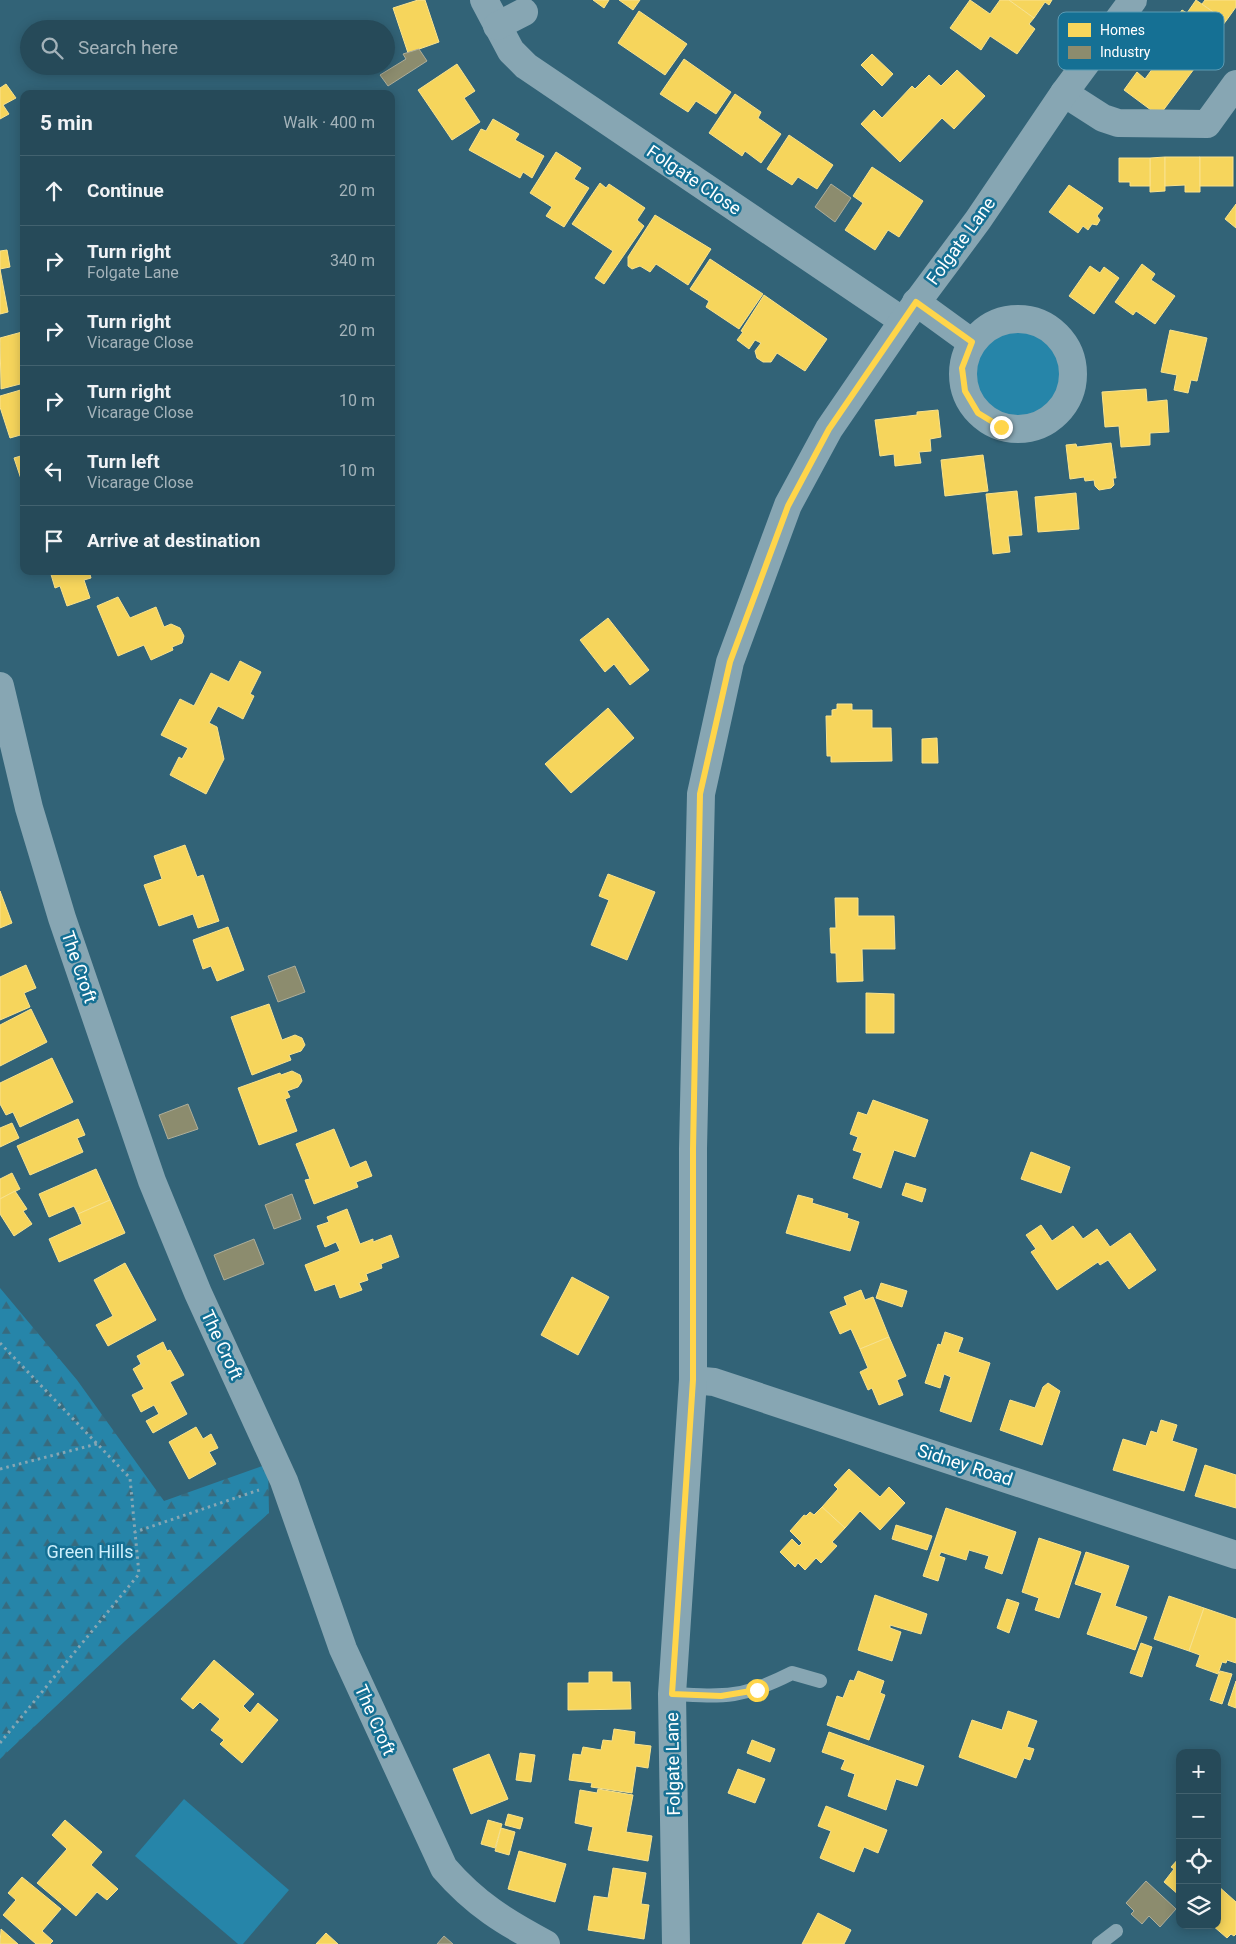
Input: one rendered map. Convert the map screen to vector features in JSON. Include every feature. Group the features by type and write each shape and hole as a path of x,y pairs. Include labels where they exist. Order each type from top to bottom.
{"street":[{"name":"Folgate Close","path":"484,0 511,51 526,66 910,312 972,342"},
{"name":"Folgate Lane","path":"1124,12 1133,0"},
{"path":"497,26 524,12"},
{"name":"Folgate Lane","path":"676,1944 672,1694 693,1380 693,1149 696,965 700,794 707,759 730,662 788,506 829,429 910,312 978,220 1081,70"},
{"path":"1064,93 1103,118 1118,122 1207,124 1236,84"},
{"path":"1028,318 1052,329 1069,351 1074,372 1068,399 1052,418 1026,429 1001,427 978,413 965,391 962,368 972,342 998,321 1028,318"},
{"name":"The Croft","path":"0,686 29,808 59,908 152,1181 198,1293 284,1481 343,1649 420,1821 444,1868 464,1892 507,1923 546,1944"},
{"name":"Sidney Road","path":"693,1380 714,1382 1236,1555"}],"lane":[{"path":"672,1694 721,1696 740,1694 757,1690 792,1673 820,1681"},
{"path":"1099,1944 1116,1931"}],"path":[{"path":"0,1343 130,1478 140,1574 0,1744"},
{"path":"0,1469 97,1444"},
{"path":"136,1532 284,1481"}],"green space":[{"path":"1018,328 1027,329 1043,336 1055,348 1062,364 1062,382 1055,398 1043,410 1027,417 1018,418 1009,417 993,410 981,398 974,382 973,373 974,364 981,348 993,336 1009,329"},
{"name":"Green Hills","path":"0,1288 77,1380 164,1501 268,1464 269,1513 125,1641 0,1759"},
{"path":"184,1799 289,1890 243,1944 238,1944 135,1856"}],"building: Homes":[{"path":"418,0 425,0 439,42 408,53 393,8"},
{"path":"593,0 609,0 604,8"},
{"path":"619,0 640,0 633,10"},
{"path":"970,0 990,14 1000,0 1009,0 1034,18 1029,24 1035,29 1017,54 990,36 981,50 950,28"},
{"path":"1009,0 1052,0 1049,5 1045,2 1034,18"},
{"path":"1196,0 1213,12 1188,12"},
{"path":"1205,0 1236,0 1236,7 1226,21 1224,20 1224,12 1213,12 1202,4"},
{"path":"639,11 687,44 665,75 618,43"},
{"path":"872,54 893,74 882,86 861,65"},
{"path":"684,59 731,92 716,114 696,101 688,112 660,94"},
{"path":"457,64 475,91 464,98 480,122 452,140 418,90"},
{"path":"957,70 985,96 954,129 942,118 900,162 861,124 874,110 882,118 912,86 915,89 929,75 941,86"},
{"path":"1152,70 1193,70 1159,116 1124,90 1137,72 1145,79"},
{"path":"6,84 16,98 3,105 9,114 0,119 0,88"},
{"path":"735,94 761,112 758,118 781,134 761,163 745,151 742,156 709,133"},
{"path":"493,119 519,134 515,140 544,156 532,178 523,172 520,178 469,150 481,129 486,131"},
{"path":"789,135 833,165 817,189 798,177 792,185 767,169"},
{"path":"556,152 581,168 574,179 589,188 564,227 546,216 552,207 530,193"},
{"path":"1165,157 1165,191 1150,192 1150,158"},
{"path":"1165,157 1200,157 1200,192 1185,192 1185,185 1165,186"},
{"path":"1200,157 1233,157 1233,186 1200,186"},
{"path":"1119,158 1150,158 1150,186 1130,186 1130,182 1119,182"},
{"path":"872,167 923,201 899,237 888,230 875,250 845,230 863,203 853,196"},
{"path":"600,183 606,188 609,184 645,208 637,220 644,226 604,284 595,278 613,251 572,224"},
{"path":"1069,185 1103,208 1097,216 1100,220 1097,225 1092,224 1088,230 1083,226 1078,233 1049,212"},
{"path":"1236,204 1236,228 1225,219"},
{"path":"655,215 711,249 688,285 656,264 650,272 640,266 632,269 628,266 628,257"},
{"path":"7,250 10,267 0,269 0,251"},
{"path":"710,259 763,294 739,329 706,307 709,301 690,289"},
{"path":"1142,264 1155,274 1151,280 1175,296 1155,324 1136,311 1133,315 1115,302"},
{"path":"1090,266 1100,273 1104,267 1119,278 1094,314 1069,296"},
{"path":"0,269 8,312 0,314"},
{"path":"764,295 827,339 805,371 777,353 771,362 763,362 757,358 755,351 761,343 755,340 749,349 737,340"},
{"path":"1170,330 1207,338 1197,381 1191,380 1188,393 1174,390 1177,375 1161,372"},
{"path":"20,333 20,384 1,389 0,338"},
{"path":"1146,389 1147,402 1167,400 1169,432 1150,433 1150,445 1121,447 1119,426 1105,427 1102,392"},
{"path":"20,390 20,435 10,438 0,407 0,396"},
{"path":"938,410 941,437 930,439 931,451 919,452 921,463 895,466 894,454 880,456 875,420 917,415 917,412"},
{"path":"1111,443 1116,478 1113,478 1114,485 1111,488 1099,490 1095,486 1094,480 1085,481 1084,477 1070,479 1066,445 1076,444 1077,447"},
{"path":"983,455 988,491 945,496 941,460"},
{"path":"20,456 20,476 14,458"},
{"path":"1017,491 1022,535 1008,536 1010,552 993,554 986,494"},
{"path":"1076,493 1079,529 1038,532 1035,497"},
{"path":"51,575 90,575 91,578 84,580 90,598 67,606 60,586 55,588"},
{"path":"118,597 130,618 156,607 164,627 171,624 180,628 184,636 182,643 172,647 173,650 151,660 144,645 118,656 97,606"},
{"path":"608,618 649,670 630,685 614,664 605,672 580,640"},
{"path":"240,661 261,672 250,694 254,696 243,719 218,706 209,723 217,727 224,759 206,794 170,775 179,757 182,759 188,748 161,735 180,699 194,706 211,673 229,682"},
{"path":"837,704 852,704 852,710 872,710 872,728 891,728 892,761 831,762 831,756 827,756 826,716 832,716 832,710 837,709"},
{"path":"608,708 634,738 571,793 545,764"},
{"path":"937,738 938,763 922,763 922,739"},
{"path":"185,845 197,877 203,875 219,921 198,928 193,914 159,926 144,885 162,879 154,856"},
{"path":"608,874 655,892 627,960 591,945 609,900 599,896"},
{"path":"0,891 12,923 0,928"},
{"path":"835,898 858,898 858,916 894,916 895,949 862,949 863,981 837,982 836,953 831,953 830,928 836,928"},
{"path":"228,927 244,970 217,981 211,966 203,969 193,940"},
{"path":"26,965 36,988 24,993 30,1007 0,1020 0,977"},
{"path":"866,993 894,994 894,1033 866,1033"},
{"path":"269,1004 282,1040 295,1035 302,1038 305,1045 301,1051 289,1055 291,1060 252,1075 231,1017"},
{"path":"31,1009 47,1042 0,1066 0,1025"},
{"path":"52,1058 73,1102 20,1127 13,1112 6,1115 0,1104 0,1083"},
{"path":"292,1071 300,1075 302,1081 298,1087 287,1091 290,1097 285,1099 297,1131 259,1145 238,1088 280,1073 281,1075"},
{"path":"873,1100 928,1120 915,1157 894,1150 881,1188 853,1178 862,1153 853,1150 858,1137 850,1134 858,1112 867,1115"},
{"path":"78,1119 85,1135 77,1138 83,1152 30,1175 17,1146"},
{"path":"12,1123 19,1138 0,1147 0,1128"},
{"path":"334,1129 350,1168 366,1161 372,1176 356,1182 358,1187 314,1204 305,1180 310,1179 296,1144"},
{"path":"1031,1152 1070,1167 1061,1193 1021,1179"},
{"path":"96,1169 110,1200 78,1214 74,1206 49,1217 39,1194"},
{"path":"12,1173 20,1189 0,1199 0,1179"},
{"path":"906,1183 926,1189 922,1202 902,1195"},
{"path":"15,1191 27,1209 23,1211 32,1224 14,1236 0,1214 0,1199"},
{"path":"798,1195 813,1199 812,1203 848,1214 847,1218 859,1222 850,1251 786,1233"},
{"path":"110,1200 125,1233 59,1262 49,1239 82,1224 78,1214"},
{"path":"347,1209 360,1244 373,1239 373,1242 391,1235 399,1257 381,1264 382,1268 366,1274 368,1280 359,1283 362,1290 340,1298 335,1284 315,1291 305,1265 340,1251 336,1242 325,1247 317,1226 329,1222 327,1217"},
{"path":"1041,1225 1052,1241 1073,1226 1083,1239 1097,1229 1110,1247 1130,1233 1156,1270 1129,1289 1108,1260 1100,1265 1098,1262 1057,1290 1031,1252 1036,1249 1026,1235"},
{"path":"125,1263 156,1320 108,1346 96,1325 113,1316 94,1280"},
{"path":"572,1277 609,1297 578,1355 541,1335"},
{"path":"881,1283 907,1291 902,1307 876,1298"},
{"path":"861,1290 865,1300 873,1297 889,1337 860,1349 851,1329 840,1334 830,1312 847,1305 844,1297"},
{"path":"945,1332 963,1338 958,1352 990,1363 971,1422 940,1411 951,1377 944,1374 940,1388 925,1383 938,1344 941,1345"},
{"path":"889,1337 906,1376 897,1380 903,1395 879,1405 872,1388 868,1390 860,1372 868,1368 860,1349"},
{"path":"163,1342 167,1351 170,1350 184,1375 170,1382 187,1414 153,1433 146,1421 159,1414 154,1405 141,1412 132,1395 144,1389 133,1369 141,1364 137,1356"},
{"path":"1048,1383 1060,1391 1042,1445 1000,1430 1010,1400 1035,1408 1043,1387"},
{"path":"1161,1420 1177,1425 1172,1441 1197,1449 1184,1491 1113,1470 1123,1439 1146,1446 1151,1431 1157,1433"},
{"path":"196,1427 203,1439 211,1434 218,1448 209,1452 216,1464 189,1479 169,1442"},
{"path":"1205,1465 1236,1475 1236,1508 1195,1496"},
{"path":"849,1469 880,1497 889,1487 905,1503 880,1530 860,1511 845,1528 822,1507 838,1489 834,1485"},
{"path":"822,1507 845,1528 832,1542 837,1546 821,1563 816,1558 805,1570 798,1563 795,1567 780,1552 792,1539 799,1546 802,1543 790,1531 804,1515 806,1516 810,1512 814,1515"},
{"path":"946,1508 1016,1532 1002,1574 985,1568 989,1556 969,1550 966,1560 941,1552 939,1556 945,1558 938,1581 923,1576"},
{"path":"896,1525 932,1536 927,1550 892,1539"},
{"path":"1039,1538 1081,1552 1059,1618 1035,1610 1039,1598 1022,1592"},
{"path":"1086,1552 1129,1566 1115,1606 1147,1617 1135,1650 1087,1634 1102,1593 1075,1584"},
{"path":"875,1595 927,1614 921,1634 890,1625 890,1628 901,1632 892,1661 858,1650"},
{"path":"1169,1596 1204,1608 1189,1651 1154,1639"},
{"path":"1007,1599 1019,1603 1009,1633 997,1628"},
{"path":"1204,1608 1236,1619 1236,1663 1227,1660 1226,1663 1222,1662 1218,1674 1196,1666 1200,1655 1189,1651"},
{"path":"1141,1643 1152,1647 1142,1677 1130,1673"},
{"path":"214,1660 254,1694 243,1706 250,1713 258,1703 278,1720 242,1763 220,1744 224,1740 211,1730 220,1719 200,1702 193,1709 181,1699"},
{"path":"858,1671 884,1681 880,1693 885,1695 869,1740 827,1725 837,1696 843,1698 850,1680 854,1681"},
{"path":"1220,1671 1232,1674 1222,1704 1210,1700"},
{"path":"589,1672 612,1672 612,1682 630,1682 631,1709 568,1710 568,1683 589,1683"},
{"path":"1236,1681 1236,1708 1228,1705"},
{"path":"1008,1711 1037,1721 1027,1747 1034,1749 1030,1760 1024,1758 1016,1778 959,1757 972,1720 1002,1730"},
{"path":"614,1729 635,1732 634,1744 651,1746 648,1768 636,1766 632,1793 591,1787 592,1783 569,1780 573,1754 581,1755 583,1747 601,1750 603,1740 612,1741"},
{"path":"829,1732 924,1766 917,1786 896,1779 886,1810 848,1796 855,1774 841,1769 845,1760 822,1752"},
{"path":"752,1740 775,1749 770,1762 747,1753"},
{"path":"520,1753 535,1755 531,1782 516,1780"},
{"path":"489,1754 508,1799 471,1814 453,1769"},
{"path":"738,1769 765,1779 755,1803 728,1793"},
{"path":"598,1789 633,1795 626,1832 652,1836 648,1861 588,1850 593,1827 575,1823 580,1790 597,1793"},
{"path":"826,1806 887,1830 878,1853 864,1847 854,1872 820,1858 831,1831 818,1826"},
{"path":"508,1814 523,1818 520,1829 505,1825"},
{"path":"65,1820 102,1852 91,1865 118,1889 107,1900 97,1892 76,1916 37,1883 67,1849 52,1835"},
{"path":"488,1820 502,1824 495,1848 481,1844"},
{"path":"501,1828 515,1832 509,1855 495,1851"},
{"path":"519,1851 566,1864 555,1902 508,1889"},
{"path":"1176,1861 1176,1892 1164,1882 1174,1869 1171,1867"},
{"path":"613,1868 646,1873 641,1904 649,1905 644,1939 588,1930 594,1896 608,1898"},
{"path":"22,1877 61,1909 42,1931 53,1941 50,1944 36,1944 3,1915 16,1900 8,1893"},
{"path":"1221,1889 1236,1902 1236,1934 1234,1936 1231,1934 1227,1938 1217,1929 1221,1929"},
{"path":"818,1913 851,1930 844,1944 802,1944"},
{"path":"1,1929 18,1944 0,1944"},
{"path":"326,1933 338,1944 316,1944"}],"building: Industry":[{"path":"419,49 427,61 388,86 380,75 395,75 395,66 406,59 403,54"},
{"path":"831,184 851,198 835,222 815,207"},
{"path":"295,966 305,992 278,1002 268,976"},
{"path":"188,1104 198,1129 168,1139 159,1115"},
{"path":"292,1194 301,1219 274,1229 265,1205"},
{"path":"254,1239 264,1264 224,1280 214,1255"},
{"path":"1146,1881 1176,1909 1160,1927 1149,1916 1142,1924 1131,1914 1134,1911 1126,1903"},
{"path":"444,1936 453,1944 437,1944"}],"route":[{"path":"757,1690 721,1696 672,1694 693,1380 693,1149 700,794 730,662 788,506 829,429 916,302 972,342 962,368 965,391 978,413 1001,427"}]}
